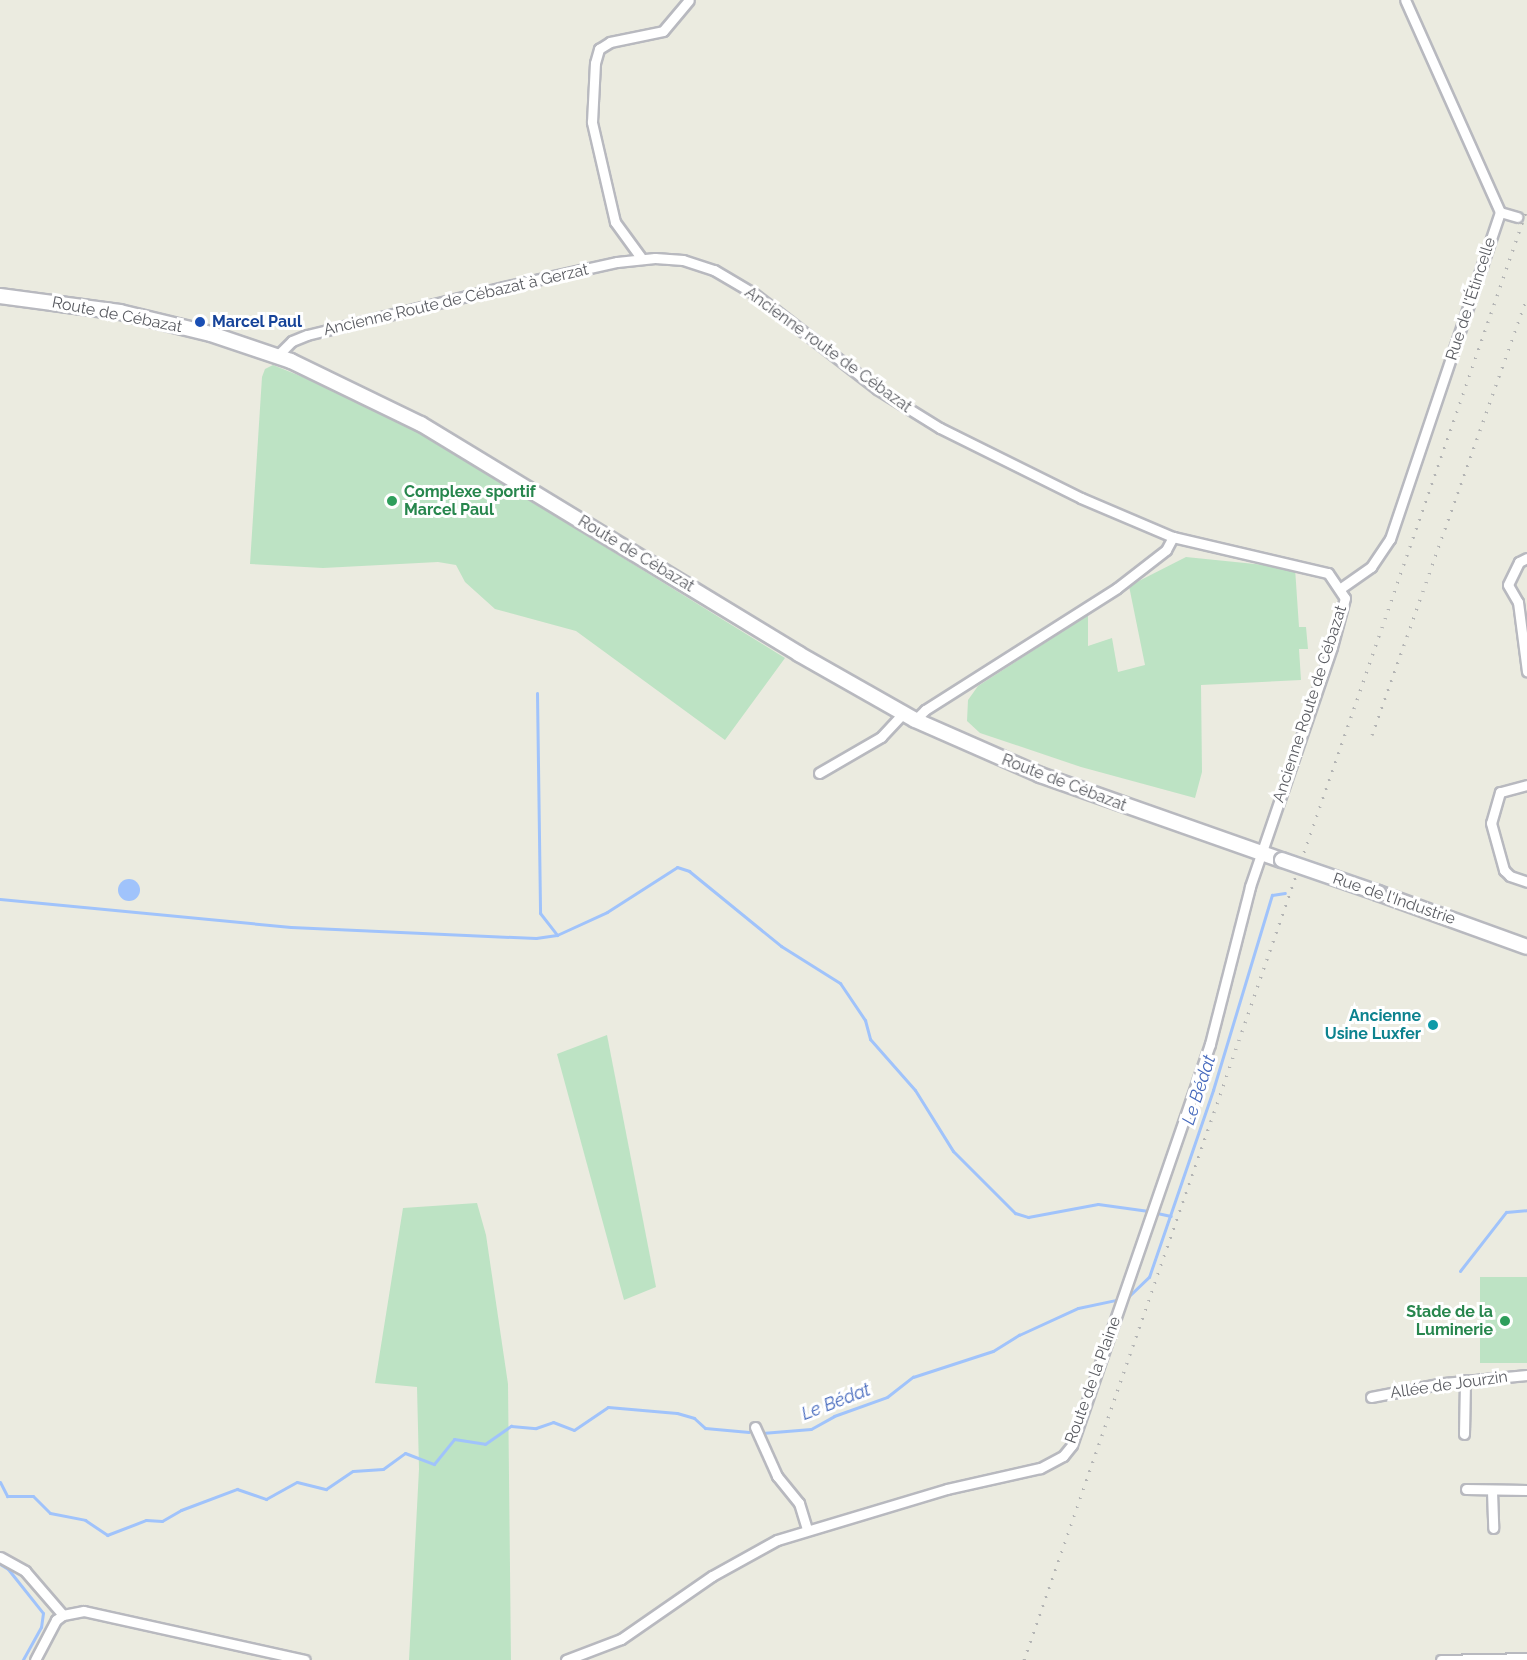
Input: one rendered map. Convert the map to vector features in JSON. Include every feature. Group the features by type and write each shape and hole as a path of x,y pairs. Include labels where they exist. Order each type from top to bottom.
{"main road":[{"name":"Route de Cébazat","path":"0,296 120,312 211,334 277,356 421,424 909,717 1040,776 1261,852"},
{"name":"Rue de l'Industrie","path":"1261,852 1527,947"}],"street":[{"path":"642,259 615,222 592,122 594,70 599,49 610,42 663,31 689,0"},
{"path":"1405,0 1499,204 1500,212 1517,217"},
{"name":"Rue de l'Étincelle","path":"1341,588 1371,567 1390,539 1500,212"},
{"name":"Ancienne Route de Cébazat à Gerzat","path":"277,356 292,341 307,335 642,259"},
{"name":"Ancienne route de Cébazat","path":"642,259 683,260 728,277 912,412 1081,498 1173,537"},
{"path":"819,773 881,737 909,717 933,705 1117,588 1166,550 1173,537"},
{"name":"Ancienne Route de Cébazat","path":"1173,537 1328,573 1341,588 1343,614 1261,852"},
{"path":"1527,558 1519,562 1508,585 1518,602 1527,671"},
{"path":"1527,785 1500,792 1491,823 1504,870 1510,876 1527,882"},
{"name":"Route de la Plaine","path":"566,1660 621,1639 749,1554 807,1530 947,1489 1040,1468 1063,1456 1072,1445 1210,1044 1261,852"},
{"name":"Allée de Jourzin","path":"1371,1397 1465,1380 1527,1375"},
{"path":"1464,1434 1465,1380"},
{"path":"756,1427 772,1469 799,1503 807,1530"},
{"path":"1466,1489 1527,1490"},
{"path":"1492,1491 1493,1528"},
{"path":"0,1557 25,1571 63,1615"},
{"path":"63,1615 94,1611 305,1660"},
{"path":"35,1660 63,1615"},
{"path":"1441,1660 1527,1658"}],"green space":[{"name":"Complexe sportif Marcel Paul","path":"273,365 325,386 424,435 785,658 725,740 576,631 495,609 465,582 456,565 438,562 323,568 250,564 262,377 265,369"},
{"path":"1186,557 1295,568 1299,627 1306,627 1308,649 1299,649 1301,680 1201,685 1202,772 1195,798 1081,767 980,733 967,721 968,700 978,686 1088,615 1088,646 1112,638 1118,672 1145,665 1129,586"},
{"path":"607,1035 656,1287 624,1300 557,1054"},
{"path":"477,1203 486,1235 508,1384 511,1660 409,1660 419,1469 417,1387 375,1383 403,1208"},
{"name":"Stade de la Luminerie","path":"1480,1277 1527,1277 1527,1363 1480,1363"}],"water":[{"path":"129,879 137,882 140,890 137,898 129,901 121,898 118,890 121,882"}],"waterway":[{"path":"537,693 540,913 557,935"},
{"path":"0,899 291,927 536,938 557,935 607,912 677,867 689,871 781,946 840,983 865,1020 870,1039 915,1090 953,1151 1015,1213 1028,1217 1098,1204 1149,1211"},
{"name":"Le Bédat","path":"1129,1296 1149,1277 1213,1090 1272,895 1285,893"},
{"path":"1460,1271 1506,1212 1527,1210"},
{"path":"1157,1213 1171,1216"},
{"name":"Le Bédat","path":"762,1433 811,1429 834,1416 887,1397 913,1377 993,1351 1019,1335 1078,1308 1115,1300"},
{"name":"Le Bédat","path":"0,1482 7,1496 33,1496 50,1513 85,1520 107,1535 146,1520 162,1521 181,1510 237,1489 266,1499 297,1482 326,1489 353,1471 383,1469 405,1453 434,1464 454,1439 485,1444 511,1426 536,1428 553,1422 574,1430 608,1407 677,1413 694,1418 705,1428 749,1432"},
{"path":"0,1564 8,1569 43,1613 41,1627 23,1660"}],"railway":[{"path":"1024,1660 1527,209"},
{"path":"1372,735 1527,297"}],"place":[{"name":"Marcel Paul","path":"200,322"},
{"name":"Complexe sportif Marcel Paul","path":"392,501"},
{"name":"Ancienne Usine Luxfer","path":"1433,1025"},
{"name":"Stade de la Luminerie","path":"1505,1321"}]}
